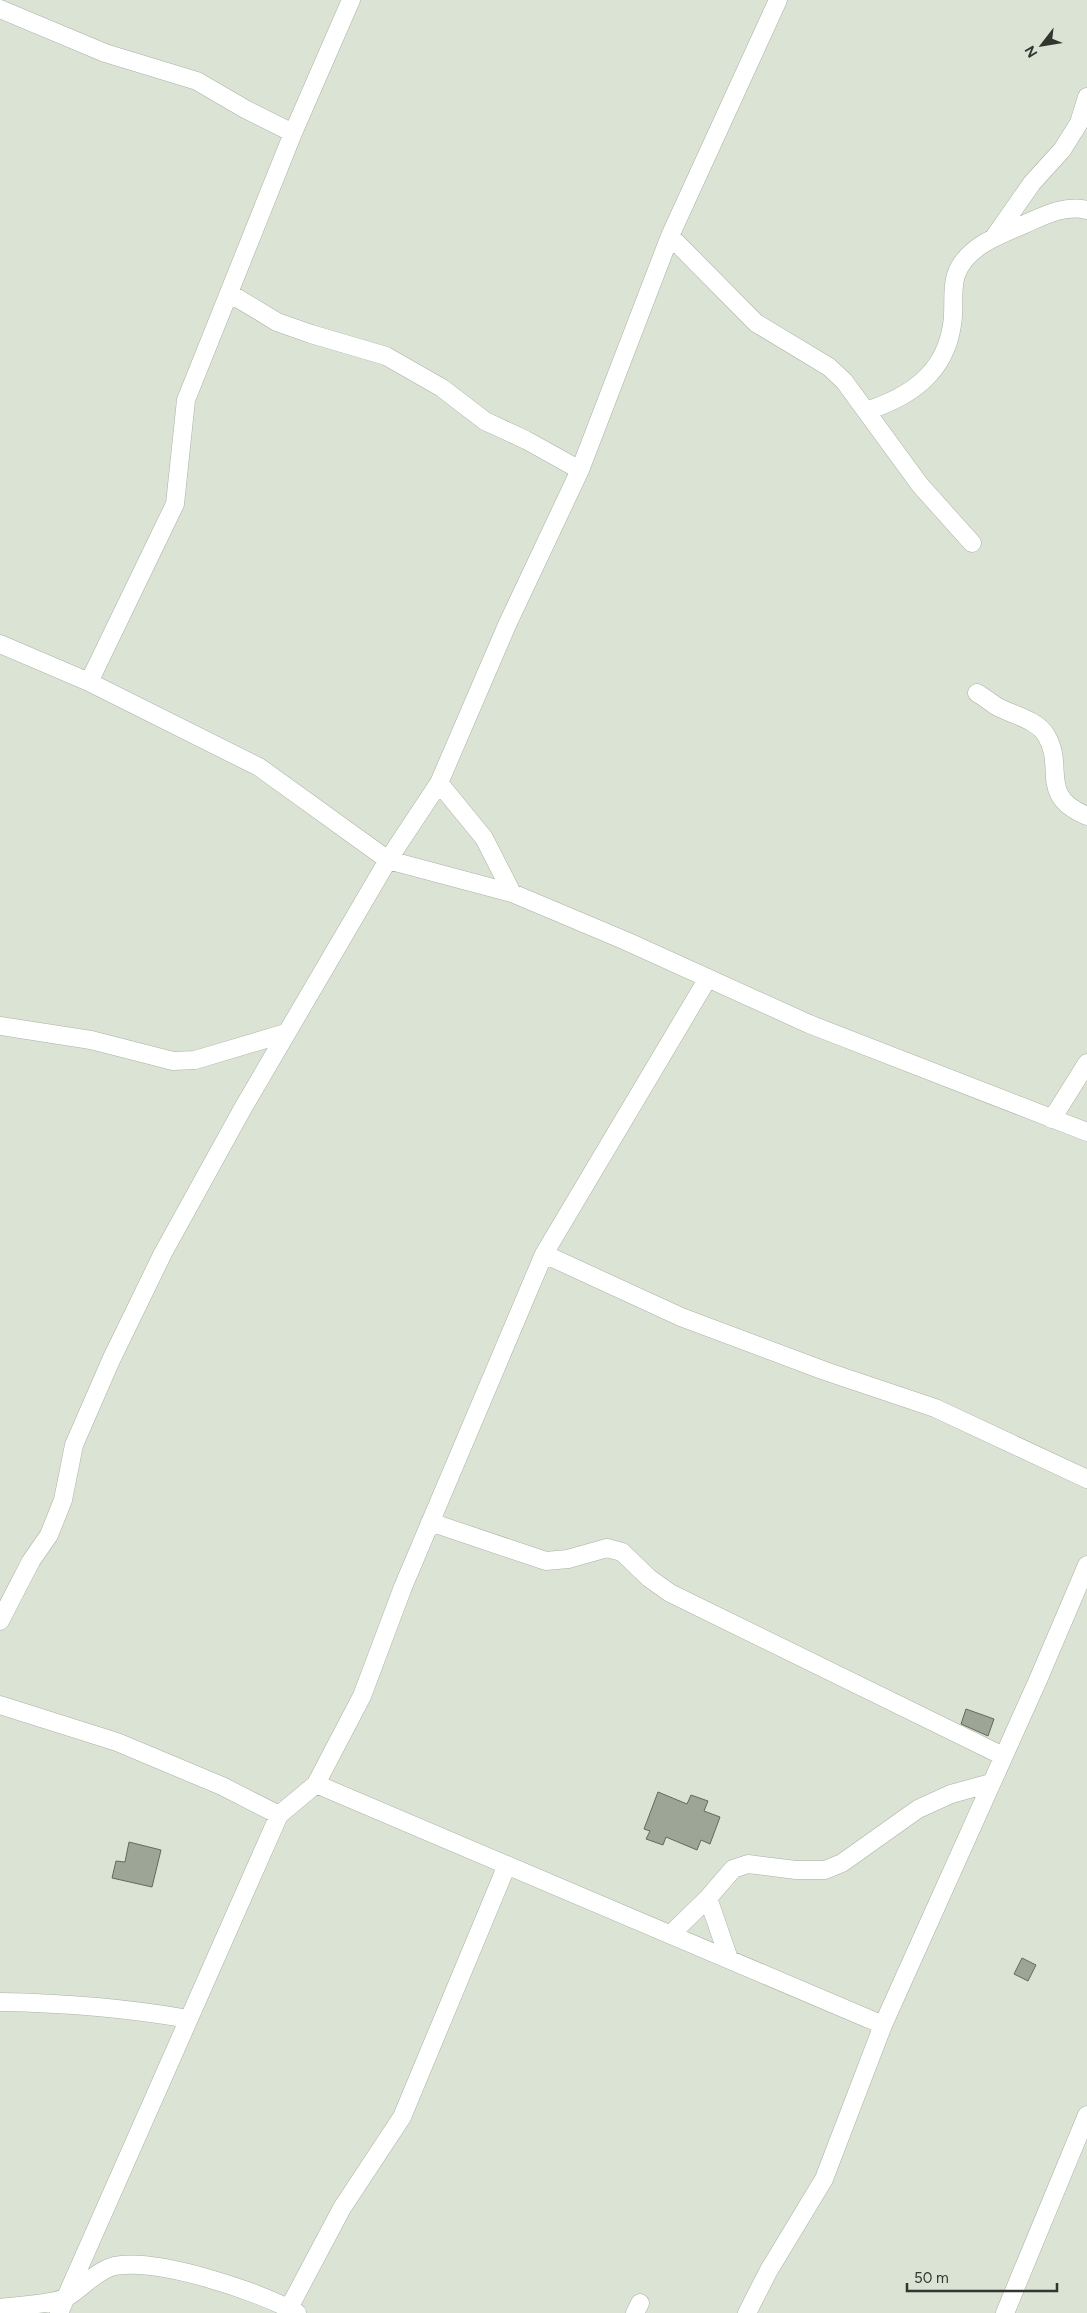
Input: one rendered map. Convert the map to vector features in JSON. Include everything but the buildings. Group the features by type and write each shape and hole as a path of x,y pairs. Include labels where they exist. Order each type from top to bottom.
{"street":[{"path":"89,682 175,504 186,400 293,133 351,0"},
{"path":"0,1621 31,1561 50,1535 63,1500 74,1445 111,1360 168,1245 286,1033 388,860 439,783 507,625 580,470 670,236 778,0"},
{"path":"0,9 105,53 196,81 245,110 293,133"},
{"path":"995,236 1032,183 1069,139 1079,123 1087,97"},
{"path":"866,411 900,398 929,375 937,365 948,344 956,275 968,256 995,236 1048,214 1066,209 1087,210"},
{"path":"670,236 756,323 829,367 844,381 920,486 972,543"},
{"path":"229,293 276,322 386,356 442,388 485,421 526,440 580,470"},
{"path":"0,644 89,682 259,768 388,860 512,893 809,1024 1087,1132"},
{"path":"977,693 996,706 1038,726 1046,735 1052,748 1054,781 1061,798 1076,812 1087,816"},
{"path":"439,783 484,838 512,893"},
{"path":"62,2305 279,1815 316,1784 362,1696 430,1522 544,1254 708,978"},
{"path":"0,1026 91,1040 173,1061 194,1060 286,1033"},
{"path":"0,1038 21,1029"},
{"path":"1052,1119 1087,1063"},
{"path":"544,1254 681,1317 825,1371 936,1408 1087,1479"},
{"path":"430,1522 546,1561 568,1559 606,1548 622,1552 649,1578 678,1597 1003,1756"},
{"path":"747,2313 769,2270 824,2179 883,2025 1038,1680 1087,1564"},
{"path":"0,1705 117,1742 222,1786 279,1815"},
{"path":"671,1934 708,1898 733,1869 748,1864 796,1870 824,1870 842,1863 918,1809 951,1794 991,1783"},
{"path":"316,1784 883,2025"},
{"path":"0,2308 62,2305 89,2280 112,2267 145,2266 232,2285 293,2311 342,2208 402,2117 506,1865"},
{"path":"708,1898 729,1959"},
{"path":"0,2002 70,2003 189,2019"},
{"path":"1005,2313 1032,2252 1087,2115"}]}
